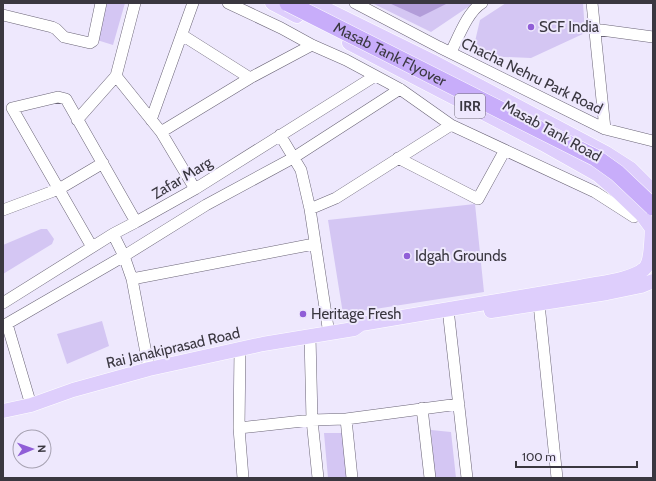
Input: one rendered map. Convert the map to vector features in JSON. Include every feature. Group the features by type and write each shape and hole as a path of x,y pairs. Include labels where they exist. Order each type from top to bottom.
{"highway":[{"name":"Masab Tank Flyover","path":"288,3 596,158 617,173 653,207"},
{"name":"Masab Tank Flyover","path":"305,3 590,147 652,191"}],"main road":[{"name":"Masab Tank Road","path":"272,3 454,97 598,175 631,204 642,215 652,229"},
{"name":"Masab Tank Road","path":"314,3 463,77 606,153 631,169 652,191"},
{"path":"454,97 463,77"},
{"path":"448,313 630,276 646,268 650,254 652,229"},
{"path":"448,313 539,304 649,285"},
{"name":"Rai Janakiprasad Road","path":"3,411 32,405 73,390 149,369 240,349 354,329 361,324 448,313"}],"street":[{"path":"3,15 52,27 64,36 90,43 93,41 101,3"},
{"path":"77,120 116,76 135,3"},
{"path":"151,120 192,3"},
{"path":"228,3 281,28 312,45 346,60 400,89 451,125 595,192 634,218"},
{"name":"Chacha Nehru Park Road","path":"355,3 605,129"},
{"path":"450,52 467,20 482,3"},
{"name":"Chacha Nehru Park Road","path":"592,3 605,129"},
{"path":"594,29 653,37"},
{"path":"182,35 250,78"},
{"path":"161,132 250,78 312,45"},
{"path":"116,76 161,132 195,189"},
{"name":"Zafar Marg","path":"3,302 114,234 195,189 375,76"},
{"path":"32,405 5,325 124,256 206,205 293,158 400,89"},
{"path":"92,247 12,108 63,97 136,222"},
{"path":"310,209 336,198 451,125"},
{"path":"605,129 653,141"},
{"path":"280,135 301,170 310,209 314,244 329,334"},
{"path":"398,158 478,199 504,150"},
{"path":"3,210 59,189 102,163"},
{"path":"114,234 132,279 149,369"},
{"path":"132,279 314,244"},
{"path":"539,304 557,478"},
{"path":"448,313 467,478"},
{"path":"310,336 312,420 318,478"},
{"path":"240,349 238,428 242,478"},
{"path":"238,428 312,420 346,419 459,404"},
{"path":"422,408 430,478"},
{"path":"346,419 352,478"}],"shaded area":[{"path":"107,3 125,3 113,45 97,40"},
{"path":"372,3 474,3 431,32"},
{"path":"389,3 448,3 420,17"},
{"name":"SCF India","path":"506,3 583,3 585,33 531,58 479,56 473,50 480,20"},
{"name":"Idgah Grounds","path":"475,204 484,292 343,314 328,220"},
{"path":"41,229 47,229 54,239 52,244 3,274 3,245"},
{"path":"102,321 109,346 67,364 57,334"},
{"path":"431,430 451,432 456,478 435,478"},
{"path":"324,433 344,433 349,478 328,478"}],"place":[{"name":"SCF India","path":"531,27"},
{"name":"Idgah Grounds","path":"407,256"},
{"name":"Heritage Fresh","path":"303,314"}]}
